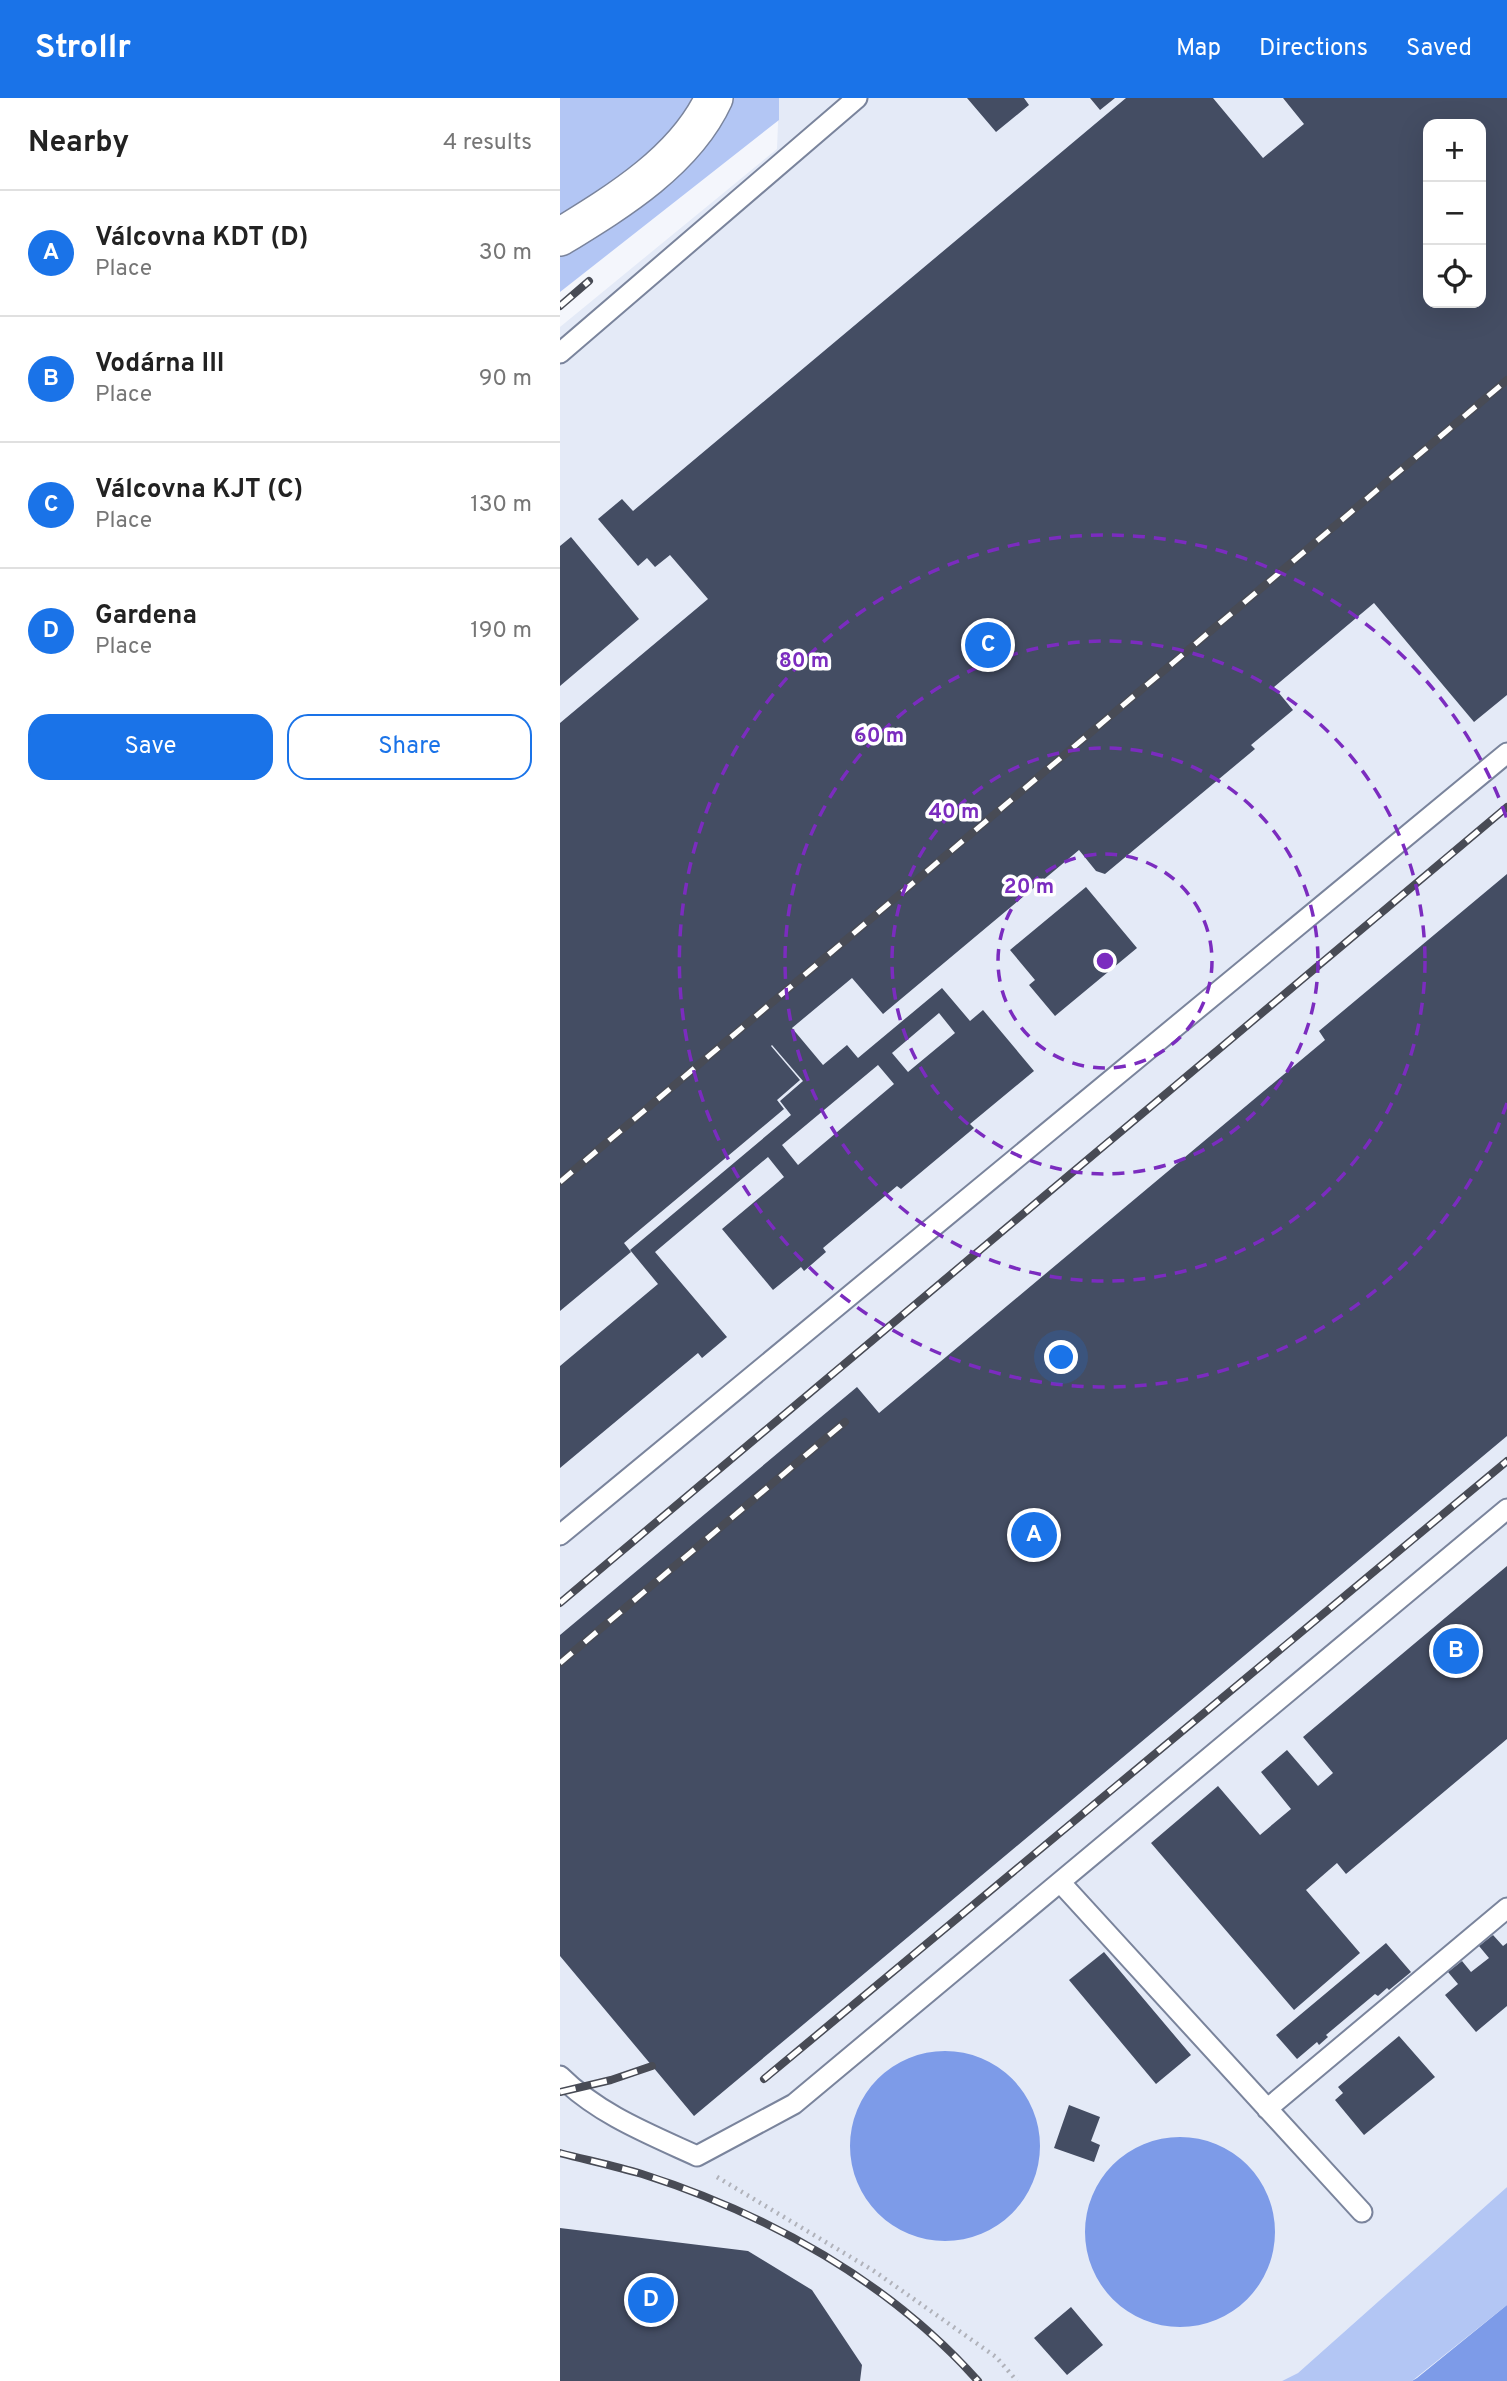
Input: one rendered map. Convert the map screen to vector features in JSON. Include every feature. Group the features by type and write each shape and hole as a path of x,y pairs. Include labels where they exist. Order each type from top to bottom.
{"street":[{"path":"560,237 620,199 676,153 708,112 714,98"}],"lane":[{"path":"560,353 857,98"},
{"path":"560,1535 1507,753"},
{"path":"560,2076 573,2089 625,2123 697,2156 794,2104 1507,1509"},
{"path":"1060,1882 1362,2212"},
{"path":"1268,2109 1507,1908"}],"path":[{"path":"697,2156 717,2176 874,2271 996,2357 1017,2381"}],"shaded area":[{"path":"560,98 779,98 779,120 560,292"},
{"path":"779,98 1507,98 1507,2187 1298,2373 1282,2381 560,2381 560,327 777,149"},
{"path":"1507,2187 1507,2305 1412,2381 1282,2381 1298,2373"}],"water":[{"path":"945,2051 981,2058 1012,2079 1033,2110 1040,2146 1033,2182 1012,2213 981,2234 945,2241 909,2234 878,2213 857,2182 850,2146 857,2110 878,2079 909,2058"},
{"path":"1180,2137 1216,2144 1247,2165 1268,2196 1275,2232 1268,2268 1247,2299 1216,2320 1180,2327 1144,2320 1113,2299 1092,2268 1085,2232 1092,2196 1113,2165 1144,2144"},
{"path":"1507,2305 1507,2381 1412,2381 1417,2378"}],"building":[{"path":"967,98 1024,98 1029,105 996,132"},
{"path":"1090,98 1115,98 1100,110"},
{"path":"1126,98 1213,98 1263,158 1304,124 1283,98 1507,98 1507,695 1474,722 1374,603 1274,687 1293,710 1251,745 1255,749 1105,874 1096,871 1079,850 883,1014 852,978 792,1028 823,1065 847,1045 858,1058 942,988 970,1021 983,1010 1034,1071 970,1124 974,1128 901,1189 897,1186 823,1248 826,1252 804,1271 801,1267 773,1290 722,1229 784,1177 768,1157 655,1252 727,1337 702,1358 698,1353 560,1468 560,1366 658,1284 630,1250 791,1115 780,1101 803,1081 772,1045 800,1080 777,1100 784,1109 624,1243 631,1252 560,1311 560,723 708,599 670,555 655,567 647,558 638,566 598,519 622,499 633,511","holes":["939,1013 955,1033 908,1072 892,1053","878,1065 894,1084 798,1165 782,1145"]},
{"path":"571,537 639,619 560,686 560,546"},
{"path":"1507,874 1507,1436 694,2116 560,1956 560,1635 857,1387 879,1413 1325,1040 1319,1031"},
{"path":"1086,887 1137,948 1055,1016 1029,985 1035,980 1010,950"},
{"path":"1507,1566 1507,1739 1346,1874 1337,1863 1306,1890 1360,1953 1294,2010 1151,1843 1218,1786 1260,1835 1291,1809 1261,1772 1287,1750 1318,1786 1333,1773 1303,1737"},
{"path":"1493,1935 1503,1946 1507,1943 1507,2006 1476,2032 1445,1995 1458,1984 1448,1972 1462,1961 1471,1972 1489,1958 1479,1946"},
{"path":"1386,1943 1411,1972 1389,1990 1387,1988 1378,1996 1375,1994 1326,2035 1328,2037 1319,2045 1317,2042 1297,2059 1276,2035"},
{"path":"1104,1952 1191,2055 1156,2084 1069,1980"},
{"path":"1399,2036 1435,2077 1364,2135 1335,2100 1343,2093 1338,2087"},
{"path":"1069,2105 1100,2117 1091,2141 1100,2145 1094,2162 1054,2148"},
{"path":"560,2228 748,2251 812,2290 862,2365 860,2381 560,2381"},
{"path":"1071,2307 1103,2345 1067,2375 1034,2338"}],"railway":[{"path":"560,306 589,281"},
{"path":"560,1182 1507,380"},
{"path":"560,1603 1507,807"},
{"path":"560,1663 845,1422"},
{"path":"764,2079 1507,1461"},
{"path":"560,2092 611,2080 652,2066"},
{"path":"560,2153 642,2174 689,2190 780,2231 824,2255 906,2313 943,2345 978,2381"}],"place":[{"name":"Válcovna KJT (C)","path":"988,645"},
{"name":"Válcovna KDT (D)","path":"1034,1535"},
{"name":"Vodárna III","path":"1456,1651"},
{"name":"Gardena","path":"651,2300"}]}
